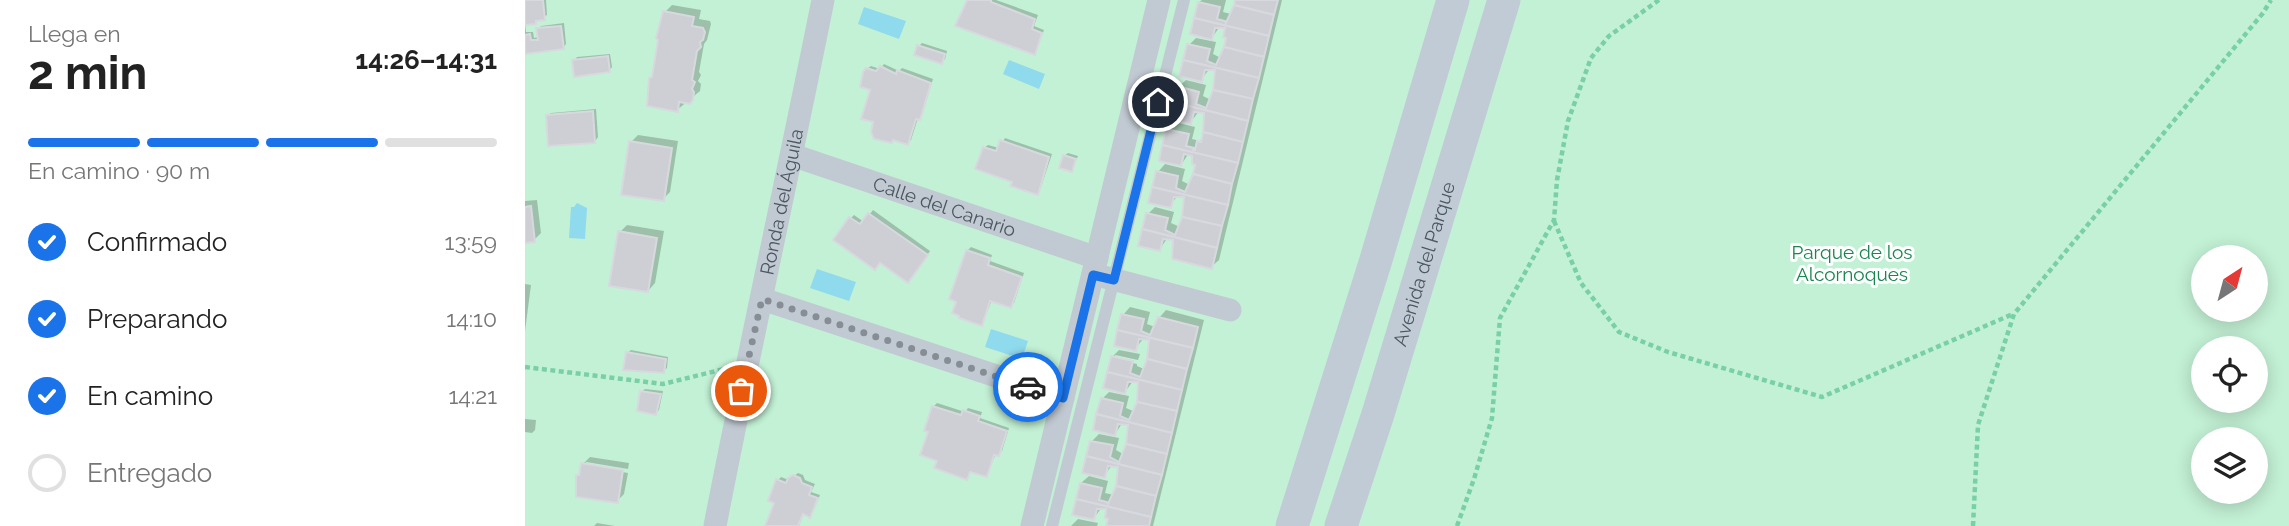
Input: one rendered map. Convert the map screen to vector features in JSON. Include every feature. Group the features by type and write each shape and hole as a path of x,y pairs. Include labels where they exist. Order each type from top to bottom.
{"street":[{"name":"Ronda del Águila","path":"715,526 746,364 824,0"},
{"path":"1292,526 1379,250 1453,0"},
{"name":"Avenida del Parque","path":"1341,526 1378,414 1504,0"},
{"path":"1032,526 1063,398 1101,271 1154,1"},
{"name":"Calle del Canario","path":"792,155 1101,271 1230,310"},
{"path":"762,299 1063,398"}],"lane":[{"path":"1052,526 1101,271 1184,0"}],"path":[{"path":"1457,526 1492,418 1500,317 1554,220 1557,180 1568,121 1591,58 1609,36 1659,0"},
{"path":"1973,526 1979,425 2014,314 2271,0"},
{"path":"1554,220 1581,283 1619,332 1668,352 1822,397 2014,314"},
{"path":"525,367 663,384 746,364"}],"green space":[{"name":"Parque de los Alcornoques","path":"525,0 2289,0 2289,526 525,526"}],"water":[{"path":"864,7 906,21 899,39 858,24"},
{"path":"1009,60 1045,74 1039,89 1003,74"},
{"path":"577,203 587,208 585,239 569,238 571,207"},
{"path":"817,269 856,282 849,301 810,288"},
{"path":"991,329 1028,341 1022,359 985,347"}],"building":[{"path":"525,0 543,0 545,20 525,25"},
{"path":"967,0 991,0 1035,19 1032,29 1042,33 1035,55 955,26"},
{"path":"1235,0 1278,0 1274,15 1234,5"},
{"path":"1198,2 1220,7 1217,19 1226,23 1234,5 1274,15 1269,36 1194,18"},
{"path":"663,11 694,17 692,26 703,28 705,32 700,42 701,47 697,51 692,80 695,82 692,89 693,100 690,104 679,102 678,112 647,106 649,78 652,77 658,40 656,38"},
{"path":"1194,18 1269,36 1264,57 1224,47 1225,28 1215,28 1212,40 1190,34"},
{"path":"561,26 564,49 525,54 525,35 530,34 531,40 538,40 536,28"},
{"path":"1187,44 1210,49 1207,61 1216,65 1224,47 1264,57 1259,78 1183,60"},
{"path":"917,45 945,54 942,64 914,55"},
{"path":"608,56 610,72 574,77 572,60"},
{"path":"1183,60 1259,78 1253,99 1213,90 1215,70 1205,70 1202,82 1179,76"},
{"path":"880,66 896,74 897,70 931,83 920,120 916,119 908,145 893,140 892,143 874,139 871,132 873,122 861,119 870,90 860,87 863,72 866,68 876,71"},
{"path":"1177,86 1199,92 1196,104 1206,108 1213,90 1253,99 1248,121 1173,102"},
{"path":"1173,102 1248,121 1243,142 1203,132 1204,113 1194,112 1191,124 1169,119"},
{"path":"593,111 595,143 548,146 546,115"},
{"path":"1166,129 1189,134 1186,146 1194,148 1193,150 1195,150 1197,141 1201,142 1203,132 1243,142 1238,163 1162,145"},
{"path":"1000,140 1049,157 1038,195 1010,186 1012,182 975,169 983,147 996,151"},
{"path":"629,141 672,148 664,201 621,195"},
{"path":"1162,145 1238,163 1232,184 1193,174 1195,165 1192,164 1192,156 1184,154 1181,166 1159,161"},
{"path":"1063,155 1076,159 1072,172 1059,168"},
{"path":"1156,171 1178,176 1176,188 1185,192 1193,174 1232,184 1228,205 1152,187"},
{"path":"1152,187 1228,205 1222,226 1182,217 1184,197 1174,197 1171,208 1148,203"},
{"path":"531,206 535,242 525,243 525,207"},
{"path":"868,213 928,255 908,283 880,263 875,270 833,240 849,217 860,224"},
{"path":"1146,213 1168,218 1165,230 1175,235 1182,217 1222,226 1217,248 1142,229"},
{"path":"1142,229 1217,248 1212,269 1172,259 1173,240 1163,239 1160,251 1138,246"},
{"path":"618,231 657,238 648,292 609,286"},
{"path":"966,250 990,258 988,265 1022,277 1011,308 990,301 982,326 952,313 956,302 949,299"},
{"path":"1121,314 1144,319 1141,331 1150,335 1158,317 1198,327 1193,348 1117,330"},
{"path":"1117,330 1193,348 1187,369 1147,359 1149,340 1139,339 1136,351 1114,346"},
{"path":"626,352 666,359 664,373 623,370"},
{"path":"1111,356 1133,361 1130,373 1140,377 1147,359 1187,369 1182,390 1107,372"},
{"path":"1107,372 1182,390 1177,411 1137,402 1138,382 1128,382 1125,394 1103,388"},
{"path":"640,391 661,394 656,415 637,411"},
{"path":"1101,398 1123,403 1120,416 1129,420 1137,402 1177,411 1172,433 1096,414"},
{"path":"932,406 961,415 963,410 980,416 978,421 1007,431 999,456 994,455 987,477 970,472 967,480 934,468 937,461 920,455 928,432 924,431"},
{"path":"1096,414 1172,433 1167,454 1126,444 1128,425 1118,424 1115,436 1093,430"},
{"path":"1090,441 1113,445 1110,457 1119,462 1126,444 1167,454 1162,475 1086,456"},
{"path":"1086,456 1162,475 1156,496 1116,486 1118,467 1108,466 1105,478 1082,473"},
{"path":"581,463 623,470 618,503 576,497 576,475 579,475"},
{"path":"793,475 812,487 809,495 818,498 810,518 803,514 798,526 765,526 774,503 768,501 776,479 786,483"},
{"path":"1080,483 1102,488 1099,500 1108,504 1116,486 1156,496 1151,517 1076,499"},
{"path":"1076,499 1151,517 1149,526 1106,526 1106,509 1097,509 1094,520 1072,515"}],"way so far":[{"path":"741,391 762,299 1028,387"}],"route":[{"path":"1028,387 1063,398 1093,275 1114,280 1158,102"}]}
